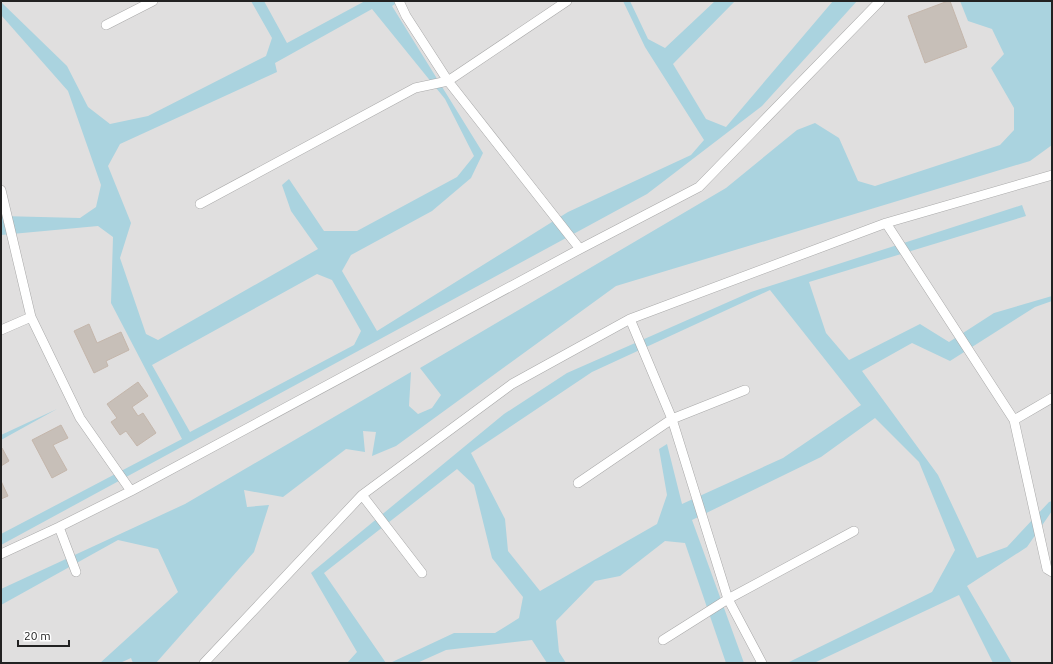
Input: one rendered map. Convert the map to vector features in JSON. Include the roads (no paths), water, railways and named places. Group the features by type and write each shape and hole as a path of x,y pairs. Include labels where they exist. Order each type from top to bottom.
{"lane":[{"path":"106,25 153,1"},
{"path":"399,1 406,16 448,81 580,249"},
{"path":"200,204 416,88 448,81 567,1"},
{"path":"1,554 131,491 580,249 699,187 880,1"},
{"path":"204,663 362,495 512,384 630,319 886,223 1052,175"},
{"path":"1,190 31,317 80,418 131,491"},
{"path":"886,223 1014,420 1047,569 1052,572"},
{"path":"1,330 31,317"},
{"path":"630,319 672,419 728,599 762,663"},
{"path":"578,483 672,419 745,390"},
{"path":"1014,420 1052,398"},
{"path":"362,495 422,573"},
{"path":"59,527 76,572"},
{"path":"663,640 728,599 854,532"}],"water":[{"path":"251,1 264,1 287,43 365,1 400,1 392,6 483,153 471,178 432,211 351,255 342,271 377,331 568,212 691,155 704,140 645,47 623,1 630,1 648,39 665,48 715,1 735,1 673,64 706,119 726,127 833,1 857,1 762,106 647,194 1,545 1,534 182,439 111,303 113,237 98,226 1,235 1,216 80,218 96,207 101,185 68,91 1,15 1,2 67,66 88,107 110,124 148,116 266,56 272,38","holes":["372,9 445,99 474,156 457,177 357,231 324,231 289,179 282,185 291,211 318,249 158,340 146,334 120,258 131,223 108,166 120,144 277,72 275,63","317,274 332,280 361,331 354,345 190,432 152,365"]},
{"path":"960,1 1052,1 1052,145 1030,161 616,286 396,446 372,456 376,432 363,431 365,452 346,449 283,497 244,490 247,507 269,505 254,552 156,663 133,663 131,658 120,663 100,663 178,592 158,549 118,540 1,605 1,589 185,504 411,372 409,406 418,414 432,408 441,395 420,368 726,188 797,130 815,123 839,138 858,181 875,186 1000,145 1014,130 1014,108 991,68 1004,54 992,29 968,21"},
{"path":"1022,205 1026,216 809,282 826,333 849,360 920,324 949,342 994,313 1052,296 1052,301 1035,307 950,361 912,343 862,371 938,475 977,558 1007,547 1049,502 1052,501 1052,511 1027,547 967,586 1012,663 993,663 959,595 814,663 787,663 932,592 955,550 919,462 875,418 821,457 692,520 744,663 726,663 685,543 665,541 620,576 595,581 556,621 559,652 566,663 547,663 532,640 446,650 417,663 390,663 454,633 495,633 519,618 523,597 492,558 474,485 457,469 324,573 386,663 347,663 357,652 311,573 504,414 567,373 751,292","holes":["770,290 861,405 783,458 682,504 667,444 659,449 667,495 657,524 540,591 508,551 505,519 471,453 592,372"]},
{"path":"57,409 1,440 1,435"}]}
